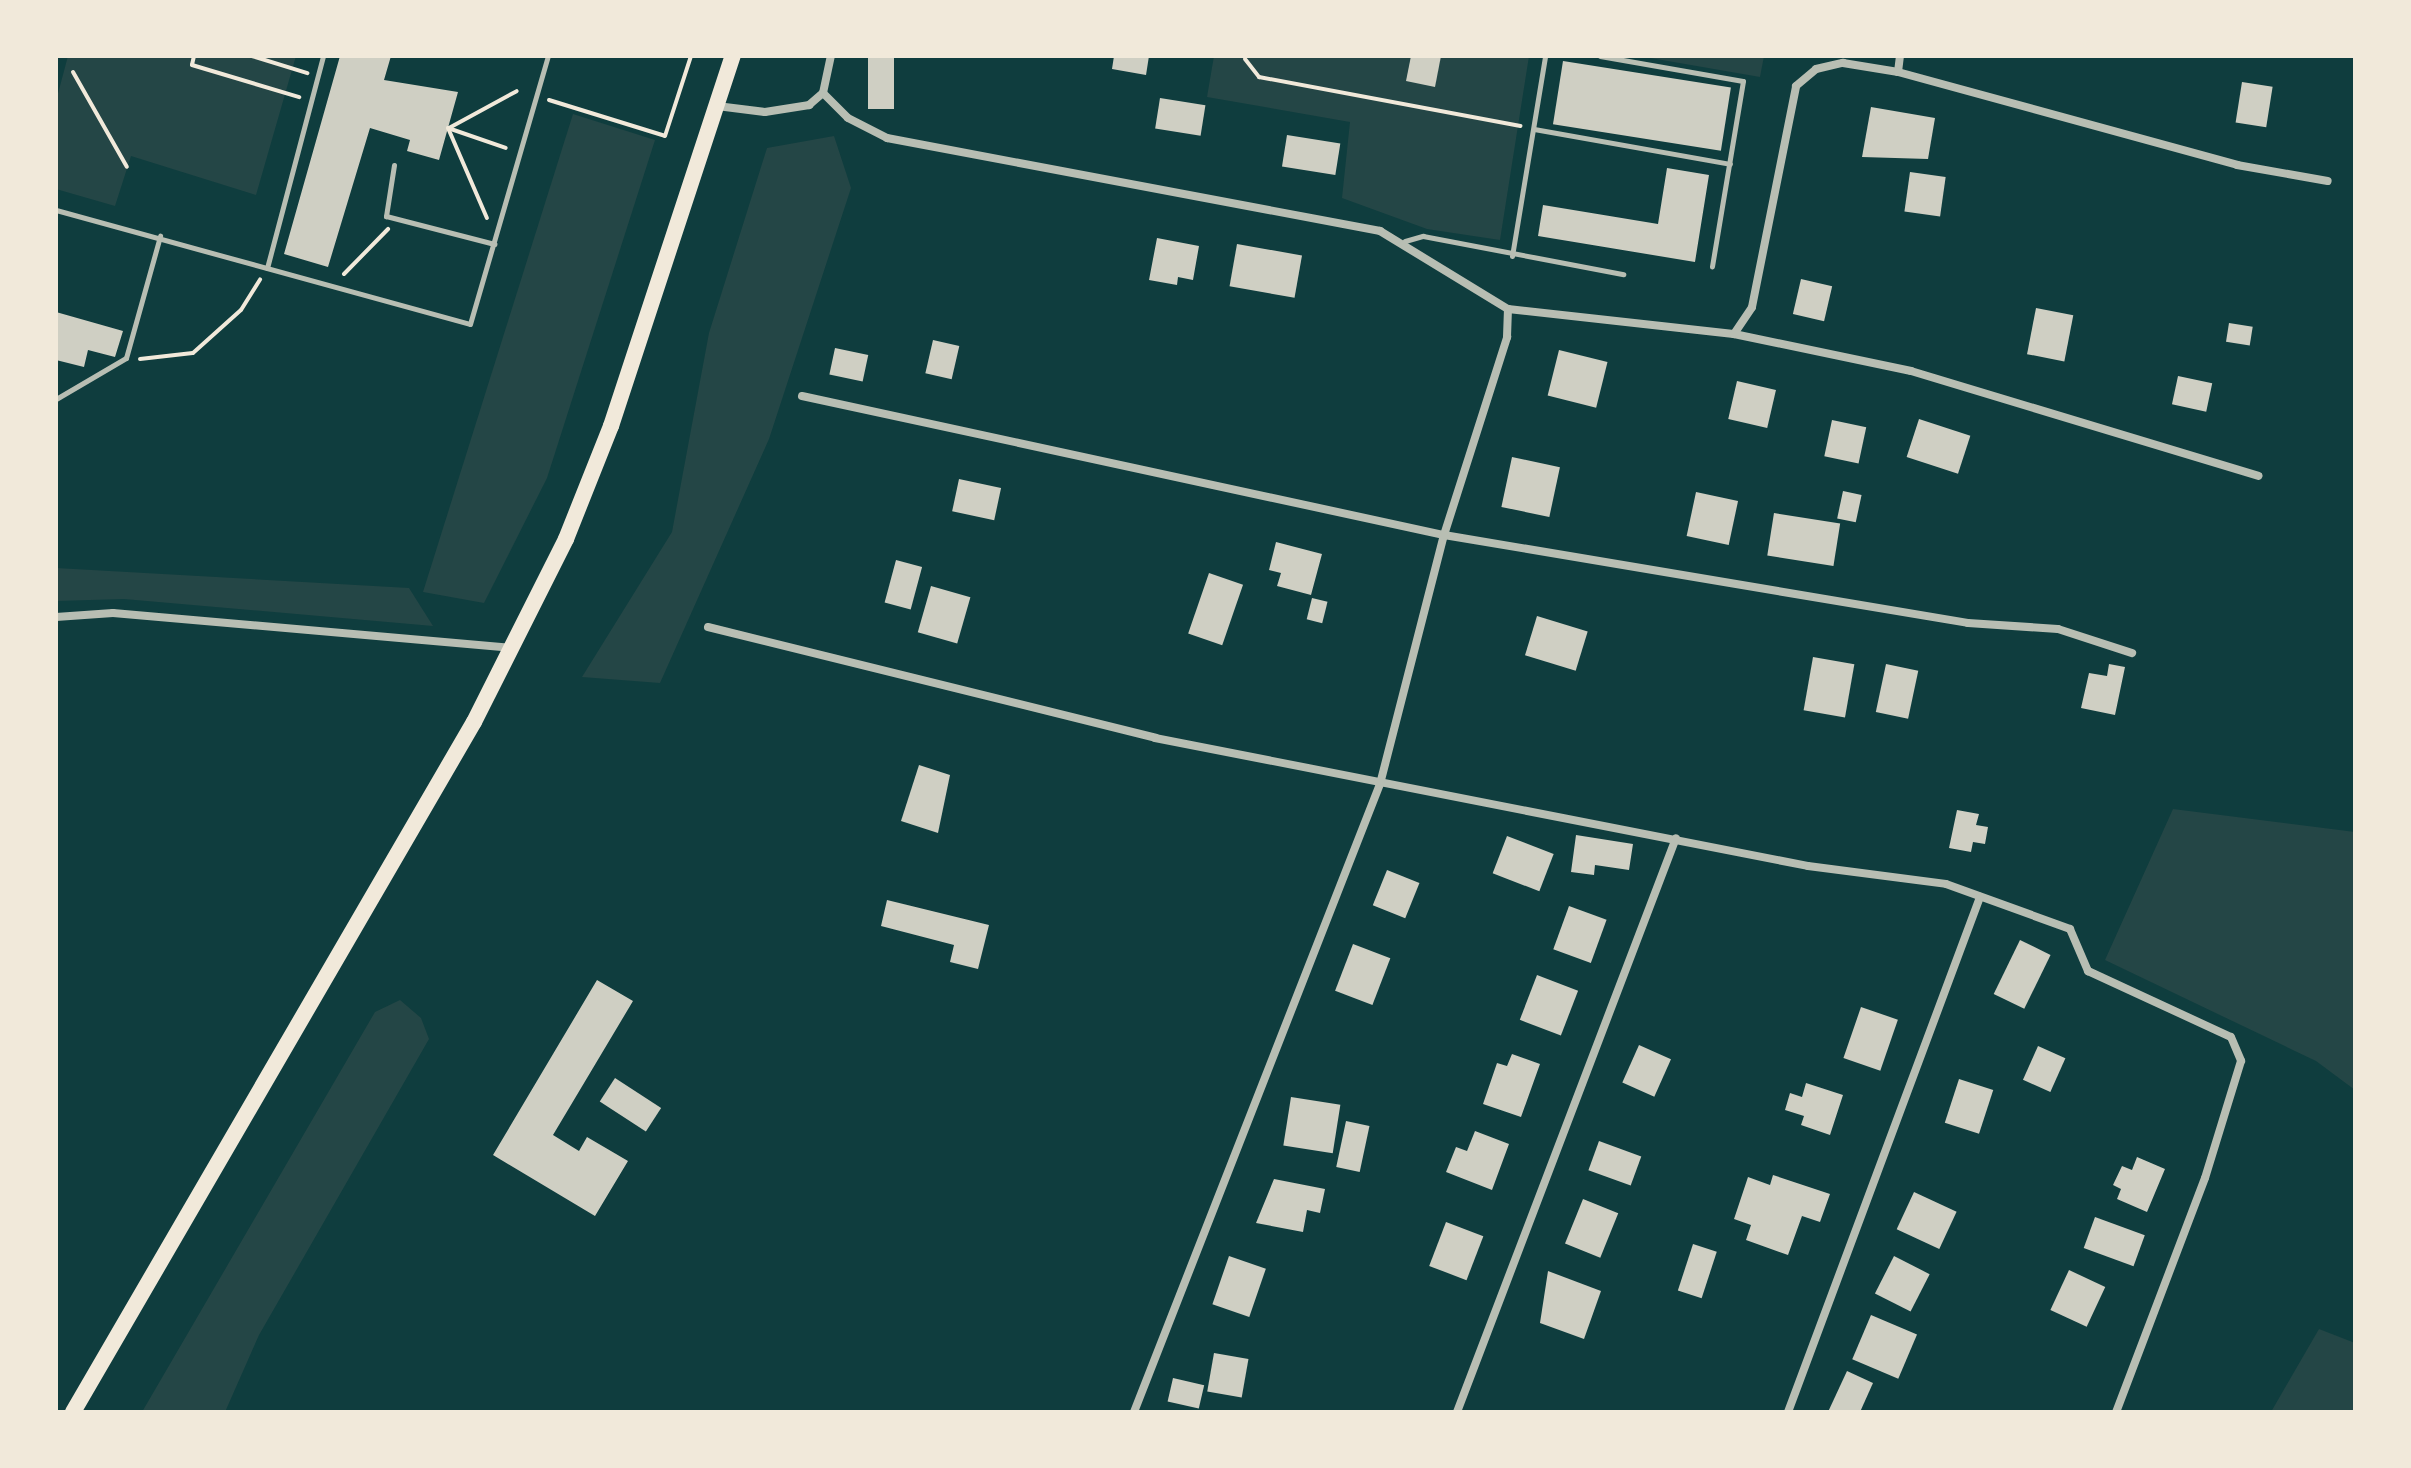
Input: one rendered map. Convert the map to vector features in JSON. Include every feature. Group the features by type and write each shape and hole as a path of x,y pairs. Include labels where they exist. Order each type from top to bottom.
{"main road":[{"path":"73,1412 512,649 611,426 733,56"}],"street":[{"path":"823,93 831,56"},
{"path":"1898,72 1900,56"},
{"path":"1734,334 1752,307 1796,86 1816,69 1843,63 1898,72 2237,165 2328,181"},
{"path":"717,106 787,111 823,93"},
{"path":"823,93 848,118 887,138 1405,241 1508,309 1734,334 1911,371 2259,476"},
{"path":"1134,1412 1380,784 1444,535 1507,337 1508,309"},
{"path":"802,396 1444,535 1968,623 2058,629 2132,653"},
{"path":"56,617 113,613 512,649"},
{"path":"708,627 977,697 1380,784 1676,838 1808,866 1946,884 2070,929 2088,971 2231,1037 2241,1061 2205,1178 2116,1412"},
{"path":"1457,1412 1676,838"},
{"path":"1788,1412 1980,897"}],"lane":[{"path":"267,268 323,56"},
{"path":"56,210 160,236 470,324 548,56"},
{"path":"1512,256 1545,56"},
{"path":"1600,56 1743,81 1712,266"},
{"path":"1534,129 1730,164"},
{"path":"394,165 386,216 495,240"},
{"path":"56,399 126,358 160,236"},
{"path":"1405,241 1423,236 1512,256 1623,274"}],"path":[{"path":"194,56 192,65 311,101"},
{"path":"252,56 318,76"},
{"path":"545,99 665,136 691,56"},
{"path":"1245,59 1259,77 1534,129"},
{"path":"73,72 127,167"},
{"path":"448,128 517,91"},
{"path":"448,128 520,152"},
{"path":"448,128 495,240"},
{"path":"331,287 398,219"},
{"path":"126,358 172,360 193,353 241,310 267,268"}],"shaded area":[{"path":"68,56 296,56 256,195 131,156 115,206 56,189 56,101"},
{"path":"1214,56 1529,56 1500,240 1427,229 1342,198 1350,122 1207,97"},
{"path":"1639,56 1764,56 1760,77"},
{"path":"573,114 655,140 547,478 484,603 423,592"},
{"path":"834,136 851,188 769,439 660,683 582,677 672,532 709,333 767,148"},
{"path":"56,568 409,588 433,626 124,599 56,601"},
{"path":"2173,809 2355,832 2355,1090 2316,1061 2105,960"},
{"path":"400,1000 421,1018 429,1039 259,1335 225,1412 142,1412 375,1012"},
{"path":"2319,1329 2355,1343 2355,1412 2271,1412"}],"building":[{"path":"340,56 391,56 384,80 458,92 439,160 407,151 410,140 370,128 328,267 284,254"},
{"path":"868,56 894,56 894,109 868,109"},
{"path":"1114,56 1149,56 1146,75 1112,69"},
{"path":"1411,56 1441,56 1435,87 1406,81"},
{"path":"1563,61 1731,88 1721,151 1553,124"},
{"path":"2242,82 2273,87 2266,127 2236,122"},
{"path":"1160,98 1205,105 1201,136 1155,129"},
{"path":"1871,107 1935,118 1928,159 1862,157"},
{"path":"1287,135 1340,143 1335,175 1282,167"},
{"path":"1667,168 1709,175 1695,262 1538,236 1543,205 1658,224"},
{"path":"1910,172 1946,177 1940,217 1904,212"},
{"path":"1157,238 1199,246 1193,280 1178,277 1177,285 1149,280"},
{"path":"1237,244 1302,255 1295,298 1230,286"},
{"path":"1801,279 1832,286 1824,321 1793,314"},
{"path":"2036,308 2073,315 2064,361 2027,354"},
{"path":"56,312 123,331 115,357 88,350 84,367 56,360"},
{"path":"2229,323 2253,327 2250,346 2226,342"},
{"path":"933,340 959,346 952,379 925,373"},
{"path":"835,348 868,355 863,381 829,374"},
{"path":"1559,350 1608,362 1596,408 1548,396"},
{"path":"2178,376 2212,383 2206,412 2172,404"},
{"path":"1737,381 1776,390 1767,428 1728,419"},
{"path":"1919,419 1970,436 1958,474 1907,457"},
{"path":"1832,420 1866,427 1859,463 1824,456"},
{"path":"1512,457 1560,467 1549,517 1501,507"},
{"path":"959,479 1001,488 994,520 952,511"},
{"path":"1843,491 1862,495 1856,522 1837,518"},
{"path":"1696,492 1738,501 1729,545 1687,536"},
{"path":"1774,513 1840,523 1833,566 1767,555"},
{"path":"1276,542 1322,554 1311,595 1277,586 1281,573 1269,570"},
{"path":"896,560 922,567 911,609 885,603"},
{"path":"1209,573 1243,585 1222,645 1188,634"},
{"path":"931,586 970,597 957,643 918,632"},
{"path":"1312,598 1328,602 1322,623 1307,619"},
{"path":"1537,616 1588,631 1576,671 1525,655"},
{"path":"1813,657 1854,664 1845,717 1804,710"},
{"path":"1886,664 1918,671 1908,719 1876,712"},
{"path":"2109,664 2125,667 2115,715 2081,708 2089,673 2107,676"},
{"path":"919,765 950,775 938,833 901,821"},
{"path":"1957,810 1979,814 1976,825 1988,827 1985,844 1973,842 1971,852 1949,848"},
{"path":"1576,835 1633,844 1629,870 1595,865 1594,875 1571,872"},
{"path":"1507,836 1554,854 1539,891 1493,873"},
{"path":"1387,870 1419,883 1405,918 1373,905"},
{"path":"887,900 989,925 978,969 950,962 954,945 881,926"},
{"path":"1569,906 1607,920 1591,963 1553,949"},
{"path":"2020,940 2051,955 2024,1009 1994,994"},
{"path":"1353,944 1390,958 1372,1005 1335,991"},
{"path":"1537,975 1578,991 1561,1036 1520,1020"},
{"path":"597,980 633,1001 553,1135 579,1151 587,1137 628,1161 595,1216 493,1155"},
{"path":"1861,1007 1898,1020 1880,1071 1843,1058"},
{"path":"1639,1045 1671,1059 1654,1097 1622,1082"},
{"path":"2038,1046 2065,1058 2050,1092 2023,1080"},
{"path":"1512,1054 1540,1064 1521,1117 1483,1104 1497,1063 1507,1066"},
{"path":"615,1078 661,1108 646,1131 600,1101"},
{"path":"1959,1079 1993,1090 1979,1134 1945,1123"},
{"path":"1806,1083 1843,1095 1830,1135 1801,1125 1804,1116 1785,1110 1790,1093 1802,1097"},
{"path":"1291,1097 1340,1105 1333,1153 1283,1145"},
{"path":"1346,1121 1369,1126 1360,1172 1336,1167"},
{"path":"1475,1131 1509,1144 1492,1190 1446,1172 1456,1147 1467,1151"},
{"path":"1599,1141 1641,1156 1631,1186 1588,1170"},
{"path":"2137,1157 2165,1169 2147,1212 2117,1199 2121,1189 2113,1185 2122,1166 2132,1170"},
{"path":"1773,1175 1830,1194 1820,1222 1802,1216 1788,1255 1746,1240 1751,1225 1734,1219 1748,1177 1770,1185"},
{"path":"1274,1179 1325,1189 1320,1213 1307,1210 1303,1232 1256,1223"},
{"path":"1914,1192 1957,1212 1939,1249 1897,1229"},
{"path":"1583,1199 1618,1213 1600,1258 1565,1244"},
{"path":"2095,1217 2145,1235 2134,1266 2084,1248"},
{"path":"1446,1222 1483,1236 1466,1280 1429,1266"},
{"path":"1693,1244 1717,1252 1702,1298 1678,1291"},
{"path":"1229,1256 1266,1269 1249,1317 1212,1304"},
{"path":"1894,1256 1930,1274 1911,1312 1875,1293"},
{"path":"2069,1270 2105,1287 2087,1327 2050,1310"},
{"path":"1548,1271 1601,1291 1584,1339 1540,1323"},
{"path":"1871,1315 1917,1335 1898,1379 1852,1359"},
{"path":"1214,1353 1248,1359 1242,1397 1207,1391"},
{"path":"1847,1371 1873,1383 1860,1412 1828,1412"},
{"path":"1173,1378 1204,1385 1199,1409 1168,1401"}]}
